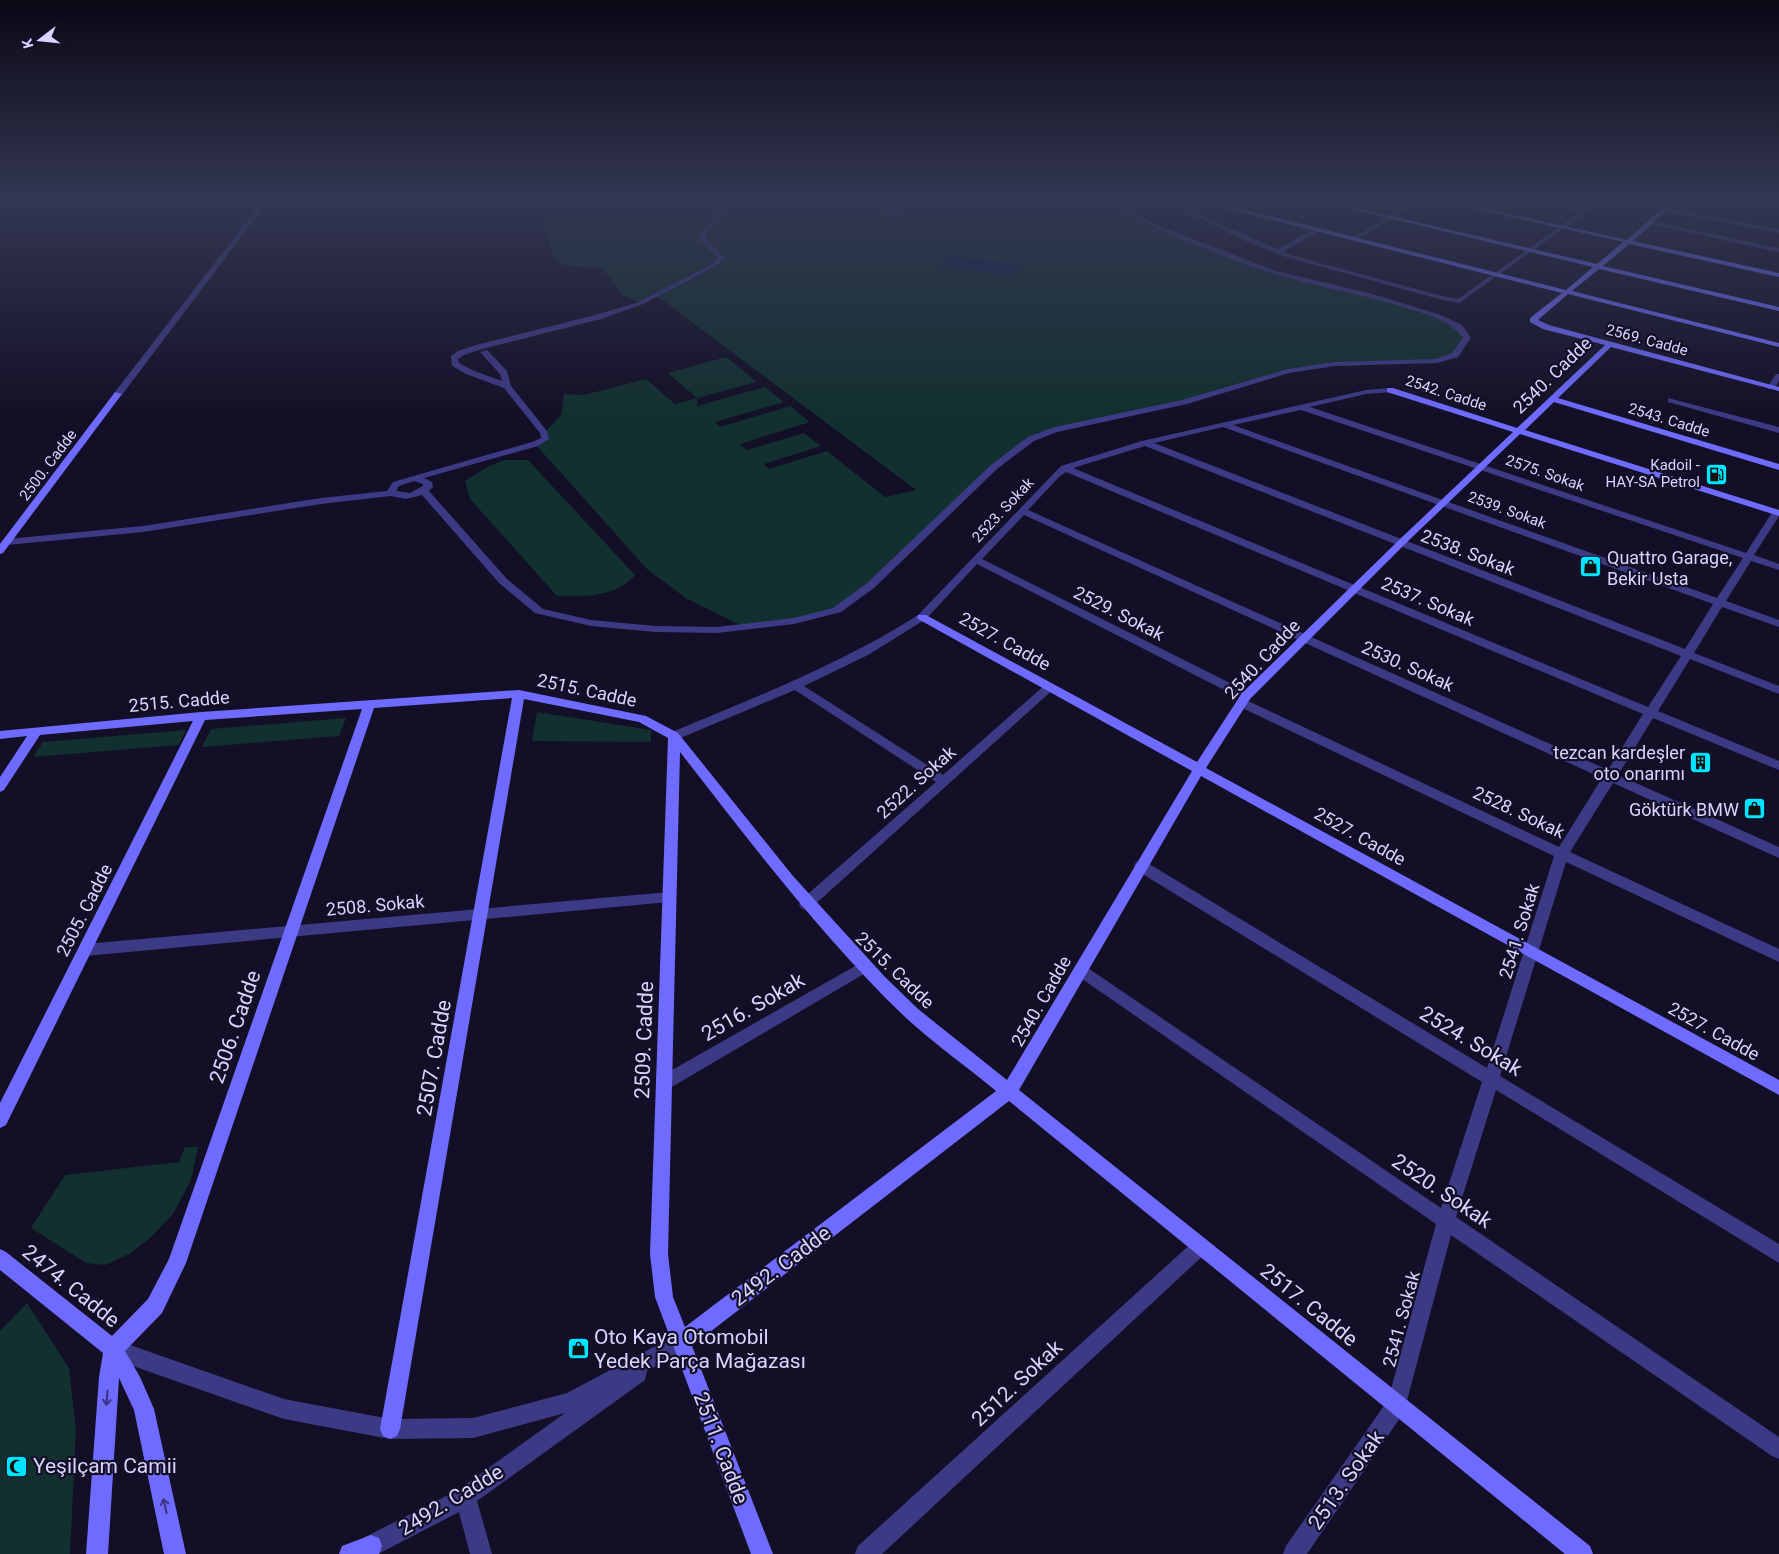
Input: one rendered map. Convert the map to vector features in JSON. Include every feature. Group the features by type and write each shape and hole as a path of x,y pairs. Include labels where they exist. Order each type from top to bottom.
{"street":[{"name":"2500. Cadde","path":"0,551 212,272"},
{"path":"507,386 469,372 455,364 454,358 461,353 479,347 598,317 641,303 701,272"},
{"path":"414,478 426,486 443,515 503,581 539,611 591,623 656,629 717,630 794,621 837,610 870,586 994,467 1031,440 1055,430 1184,402 1288,371 1335,364 1437,361 1455,355 1467,338 1459,327 1438,316 1367,294 1273,272"},
{"path":"1348,272 1452,300 1462,300 1502,272"},
{"path":"1483,272 1779,345"},
{"name":"2569. Cadde","path":"1589,272 1532,320 1546,327 1775,388"},
{"path":"1624,272 1779,309"},
{"path":"1763,272 1779,275"},
{"name":"2540. Cadde","path":"1009,1091 1220,734 1244,700 1401,543 1610,344"},
{"path":"321,501 371,490 535,444 545,439 544,433 507,386 504,373 484,352"},
{"path":"1775,388 1779,376"},
{"name":"2523. Sokak","path":"674,736 870,649 891,638 922,617 1064,468 1145,443 1301,406 1366,392 1390,390"},
{"name":"2542. Cadde","path":"1390,390 1778,513"},
{"name":"2543. Cadde","path":"1552,399 1779,467"},
{"path":"1671,400 1779,430"},
{"name":"2575. Sokak","path":"1301,406 1779,567"},
{"name":"2539. Sokak","path":"1224,425 1779,624"},
{"name":"2538. Sokak","path":"1145,443 1779,690"},
{"path":"413,496 460,464"},
{"name":"2537. Sokak","path":"1064,468 1779,766"},
{"path":"392,493 393,487 402,481"},
{"path":"7,542 143,529 321,501 392,493 400,496 413,496 443,515"},
{"name":"2530. Sokak","path":"1022,511 1779,853"},
{"name":"2541. Sokak","path":"1397,1405 1446,1221 1562,853 1748,557 1778,513"},
{"name":"2529. Sokak","path":"976,560 1244,700"},
{"name":"2527. Cadde","path":"922,617 1779,1088"},
{"path":"794,684 944,781"},
{"name":"2522. Sokak","path":"806,904 1050,687"},
{"name":"2515. Cadde","path":"0,735 201,716 520,694 642,720 674,736 806,904 864,967 913,1014 1009,1091"},
{"name":"2507. Cadde","path":"390,1429 520,694"},
{"name":"2528. Sokak","path":"1244,700 1779,956"},
{"name":"2506. Cadde","path":"113,1349 155,1306 176,1263 370,703"},
{"name":"2505. Cadde","path":"0,1120 201,716"},
{"path":"0,787 37,730"},
{"name":"2509. Cadde","path":"674,736 659,1254 664,1297 680,1343"},
{"name":"2524. Sokak","path":"1141,866 1779,1254"},
{"name":"2508. Sokak","path":"85,950 669,897"},
{"name":"2516. Sokak","path":"664,1084 864,967"},
{"name":"2520. Sokak","path":"1080,970 1779,1449"},
{"name":"2517. Cadde","path":"1009,1091 1582,1554"},
{"name":"2492. Cadde","path":"368,1550 465,1497 680,1343 1009,1091"},
{"name":"2512. Sokak","path":"866,1554 1201,1246"},
{"name":"2474. Cadde","path":"0,1258 113,1349"},
{"path":"113,1349 284,1409 390,1429 473,1428 570,1402 680,1343"},
{"name":"2511. Cadde","path":"680,1343 762,1554"},
{"path":"97,1554 109,1377 113,1349"},
{"path":"113,1349 133,1384 144,1409 175,1554"},
{"name":"2513. Sokak","path":"1294,1554 1397,1405"},
{"path":"465,1497 480,1554"},
{"path":"350,1554 368,1550"}],"green space":[{"path":"605,272 1273,272 1367,294 1439,316 1467,338 1455,355 1437,361 1335,364 1288,371 1184,402 1055,430 1031,439 994,467 870,586 837,610 747,628 687,599 648,570 535,444 545,439 544,433 561,415 564,394 584,395 646,379 675,404 697,398 697,406 765,387 784,402 715,422 720,427 790,406 810,422 740,444 747,450 804,433 821,446 764,464 769,469 827,451 885,497 916,490 657,296 641,303 624,296"},
{"path":"726,357 757,382 697,398 668,373"},
{"path":"505,460 528,460 635,575 619,588 609,592 588,596 557,596 470,499 465,481 487,467"},
{"path":"537,712 651,730 651,742 532,741"},
{"path":"346,718 339,736 202,747 211,729"},
{"path":"186,730 179,745 33,757 43,742"},
{"path":"185,1147 198,1147 191,1180 173,1214 149,1239 129,1254 105,1265 86,1263 31,1228 65,1175 179,1162"},
{"path":"27,1303 69,1368 76,1430 70,1554 0,1554 0,1331"}],"water":[{"path":"984,272 1013,272 1011,275"}],"place":[{"name":"Kadoil - HAY-SA Petrol","path":"1716,474"},
{"name":"Quattro Garage, Bekir Usta","path":"1591,567"},
{"name":"tezcan kardeşler oto onarımı","path":"1701,762"},
{"name":"Göktürk BMW","path":"1755,809"},
{"name":"Oto Kaya Otomobil Yedek Parça Mağazası","path":"578,1349"},
{"name":"Yeşilçam Camii","path":"17,1466"}]}
